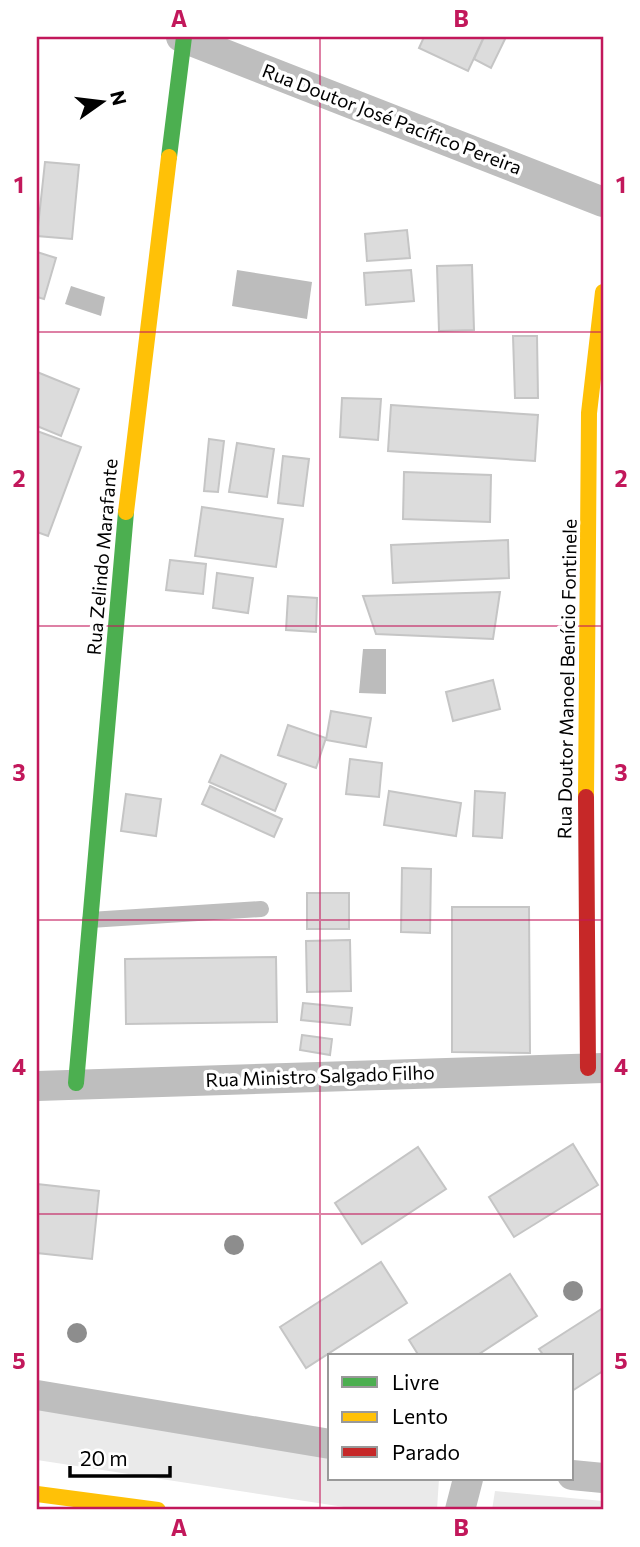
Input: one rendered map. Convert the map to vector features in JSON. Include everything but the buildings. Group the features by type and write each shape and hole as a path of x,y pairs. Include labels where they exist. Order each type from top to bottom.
{"street":[{"name":"Rua Doutor José Pacífico Pereira","path":"183,37 603,202"},
{"name":"Rua Zelindo Marafante","path":"76,1083 127,499 183,37"},
{"name":"Rua Doutor Manoel Benício Fontinele","path":"596,1068 585,727 589,413 603,292"},
{"name":"Rua Ministro Salgado Filho","path":"37,1086 596,1068"},
{"path":"37,1395 328,1444"},
{"path":"574,1475 603,1478"},
{"path":"460,1510 468,1480"},
{"path":"37,1494 158,1510"}],"lane":[{"path":"90,920 261,909"}],"shaded area":[{"path":"237,270 312,282 307,319 232,306"},
{"path":"71,286 105,297 101,316 65,304"},
{"path":"363,649 386,649 386,694 359,693"},
{"path":"37,1400 328,1451 328,1480 439,1480 437,1509 364,1510 37,1460"},
{"path":"495,1491 603,1501 603,1510 492,1510"}],"traffic: fast":[{"path":"169,157 184,37"},
{"path":"76,1083 126,512"}],"traffic: slow":[{"path":"126,512 169,157"},
{"path":"586,797 589,413 603,292"},
{"path":"37,1494 158,1510"}],"traffic: jam":[{"path":"586,797 588,1068"}]}
